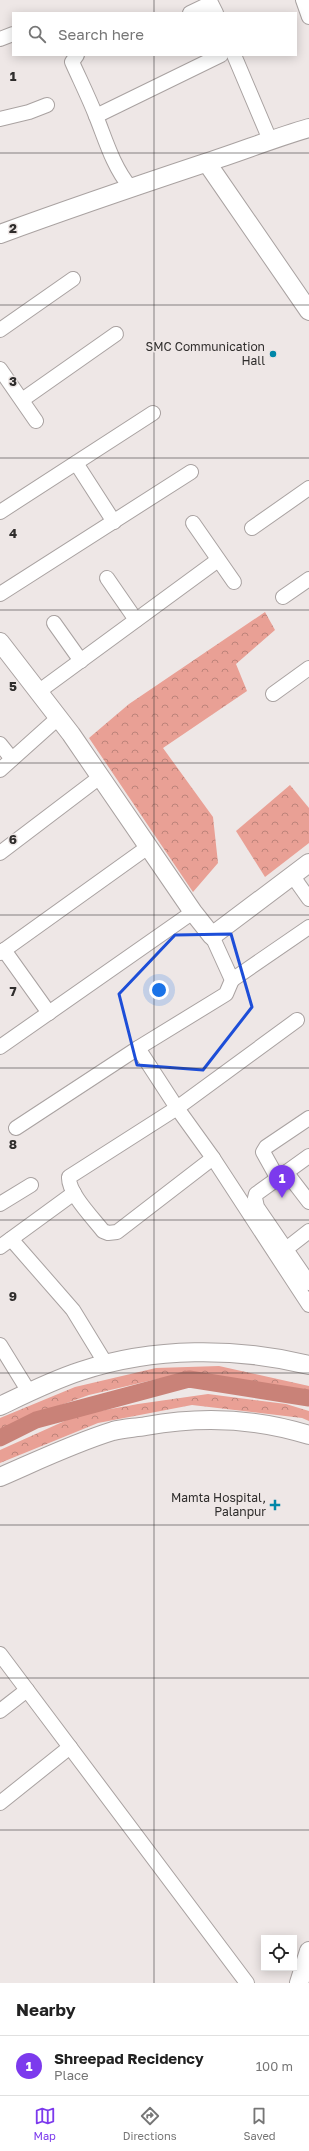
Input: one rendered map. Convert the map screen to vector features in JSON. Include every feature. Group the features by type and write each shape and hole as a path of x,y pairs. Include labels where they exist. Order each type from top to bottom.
{"street":[{"path":"303,0 309,17"},
{"path":"192,12 211,3 216,12"},
{"path":"0,39 12,34"},
{"path":"96,116 219,56"},
{"path":"234,56 270,140"},
{"path":"75,59 114,164 120,175 130,187"},
{"path":"0,119 29,112 47,105"},
{"path":"0,234 130,187 207,163 270,140 309,128"},
{"path":"207,163 309,311"},
{"path":"0,330 74,279"},
{"path":"22,400 116,334"},
{"path":"0,369 36,421"},
{"path":"0,512 153,413"},
{"path":"76,463 114,522"},
{"path":"0,594 191,472"},
{"path":"252,528 309,488"},
{"path":"193,523 234,582"},
{"path":"38,692 218,560"},
{"path":"107,578 136,620"},
{"path":"283,597 309,579"},
{"path":"54,623 81,661"},
{"path":"0,642 58,718 193,912 212,936 232,980"},
{"path":"273,694 309,668"},
{"path":"0,770 58,718"},
{"path":"0,744 12,759"},
{"path":"0,853 100,777"},
{"path":"49,1013 2,952 148,847"},
{"path":"212,936 309,863"},
{"path":"292,875 309,899"},
{"path":"0,1047 193,912"},
{"path":"16,1128 138,1048 226,994 232,980 309,926"},
{"path":"213,1158 117,1232 108,1233 103,1231 74,1193 69,1183 69,1177 177,1108 297,1020"},
{"path":"138,1048 177,1108 213,1158 309,1305"},
{"path":"309,1118 263,1152 282,1175 309,1202"},
{"path":"309,1156 256,1194 255,1203 309,1283"},
{"path":"0,1204 31,1184"},
{"path":"74,1193 6,1243 73,1310 106,1364"},
{"path":"286,1249 309,1231"},
{"path":"0,1345 29,1392"},
{"path":"0,1406 29,1392 81,1371 106,1364 165,1354 210,1352 288,1360 309,1365"},
{"path":"0,1478 76,1444 114,1431 169,1422 209,1419 248,1422 309,1435"},
{"path":"0,1654 247,1983"},
{"path":"0,1711 27,1690"},
{"path":"0,1802 70,1747"},
{"path":"298,1983 309,1951"}],"highlighted area":[{"path":"231,934 252,1007 203,1070 137,1065 119,994 175,935"}],"green space":[{"path":"265,612 275,630 236,664 247,691 163,748 213,817 218,863 193,892 89,738 129,704"},
{"path":"290,785 309,808 309,843 265,877 236,831"},
{"path":"219,1366 309,1386 309,1393 197,1375 157,1379 89,1395 33,1415 0,1431 0,1418 75,1387 156,1368"},
{"path":"208,1394 286,1404 309,1411 309,1421 302,1418 192,1405 98,1423 0,1463 0,1450 78,1415 138,1404"}],"waterway":[{"path":"0,1438 36,1420 189,1379 309,1398"}],"place":[{"name":"SMC Communication Hall","path":"273,354"},
{"name":"Shreepad Recidency","path":"282,1198"},
{"name":"Mamta Hospital, Palanpur","path":"275,1505"}]}
